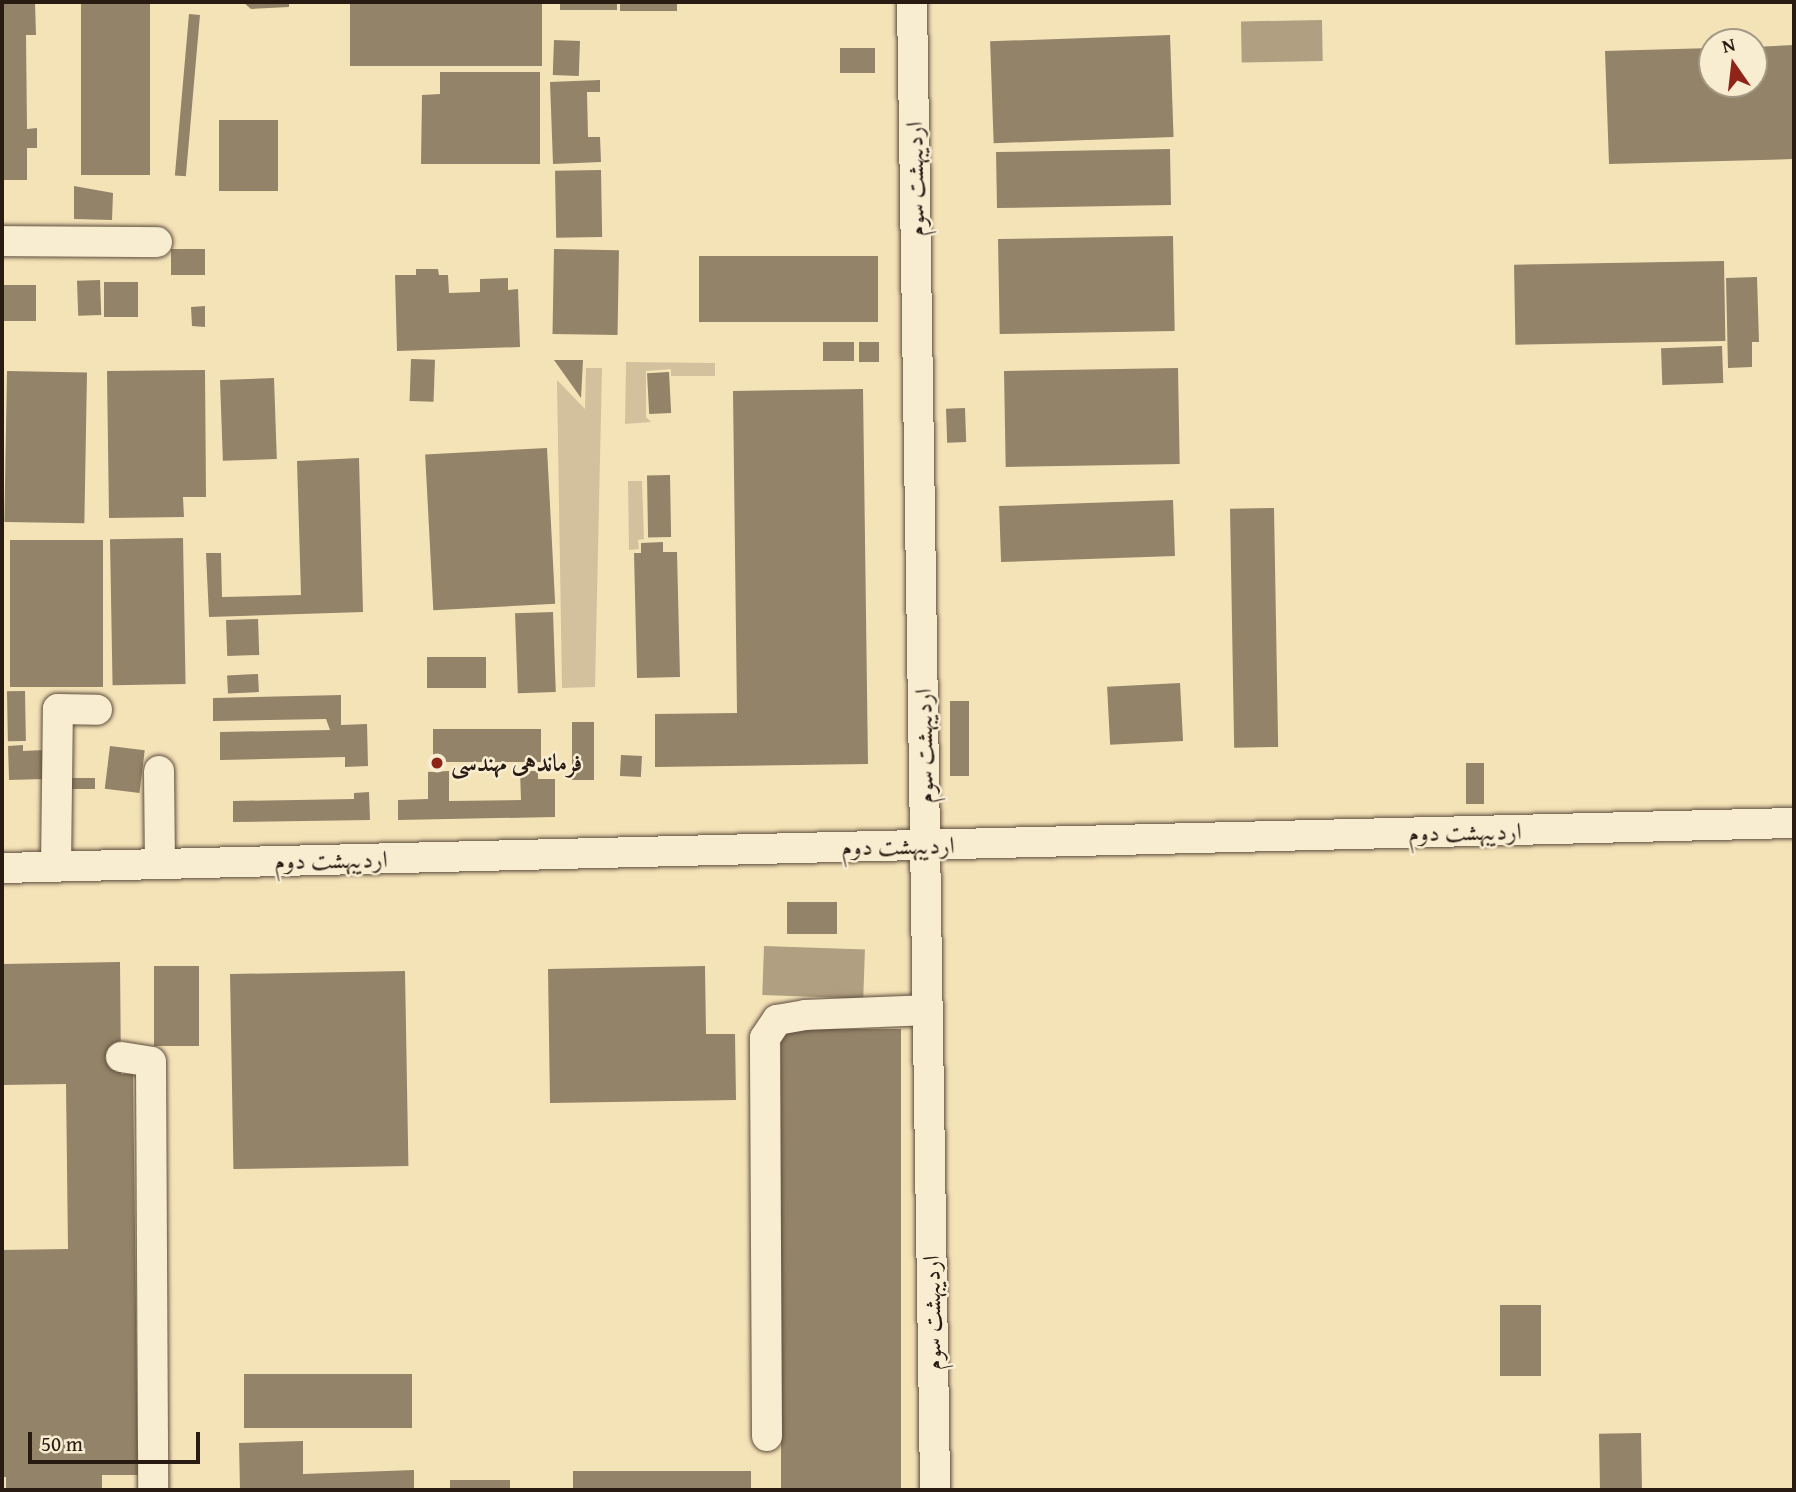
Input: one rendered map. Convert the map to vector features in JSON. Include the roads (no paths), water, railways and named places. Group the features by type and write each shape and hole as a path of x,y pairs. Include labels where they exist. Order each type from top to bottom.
{"street":[{"name":"اردیبهشت سوم","path":"912,2 935,1490"},
{"path":"2,241 157,242"},
{"path":"56,867 58,709 97,710"},
{"path":"159,771 160,864"},
{"name":"اردیبهشت دوم","path":"2,868 1794,823"},
{"path":"767,1436 765,1038 777,1020 796,1016 928,1010"},
{"path":"121,1056 151,1062 153,1490"}],"place":[{"name":"فرماندهی مهندسی","path":"437,763"}]}
